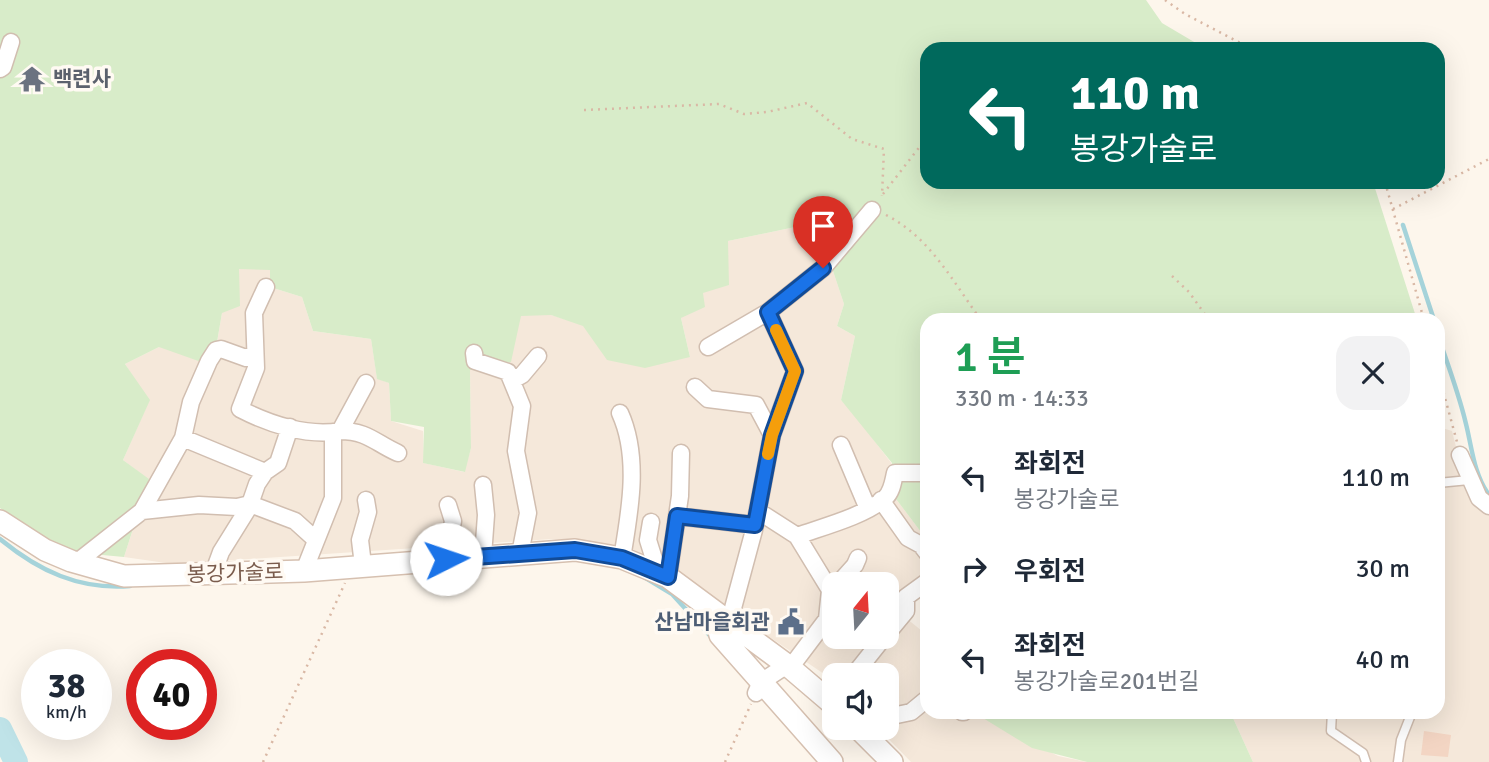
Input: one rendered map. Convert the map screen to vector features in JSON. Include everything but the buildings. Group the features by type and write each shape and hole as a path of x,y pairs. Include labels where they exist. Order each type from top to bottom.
{"street":[{"path":"0,69 11,42"},
{"path":"708,346 768,312 823,268 872,210"},
{"path":"76,563 142,510 183,438 191,402 216,350 221,349 246,358 253,354 257,346 254,313 266,287"},
{"path":"722,617 756,518 772,435 795,371 768,312"},
{"path":"474,353 475,361 508,372 522,406 510,448 528,513 520,554"},
{"path":"253,354 256,368 240,409 256,417 290,427 326,434 337,432 373,437 398,453"},
{"path":"513,380 538,356"},
{"path":"304,571 335,488 337,432 366,383"},
{"path":"695,387 708,399 756,405 772,435"},
{"path":"620,412 628,431 631,488 622,558"},
{"path":"213,574 221,552 250,504 265,472 278,463 290,427"},
{"path":"183,438 265,472"},
{"path":"841,445 878,502 908,538 920,544"},
{"path":"663,575 677,516 681,453"},
{"path":"1460,455 1479,498 1489,506"},
{"path":"797,536 878,502 891,490 895,473 920,473"},
{"path":"483,485 486,515 483,556"},
{"path":"357,566 360,540 368,512 366,500"},
{"path":"142,510 200,505 237,507 250,504 295,521 316,540"},
{"path":"446,559 453,521 448,505"},
{"path":"677,516 756,518 797,536 823,572"},
{"name":"봉강가술로","path":"0,521 46,550 76,563 124,576 304,571 575,550 622,558 663,575 822,693"},
{"path":"651,522 648,540 663,575"},
{"path":"848,572 858,558"},
{"path":"900,618 906,611 906,597 920,587"},
{"name":"봉강가술로","path":"722,617 720,635 759,687 832,762"},
{"path":"759,687 789,666 822,625"},
{"path":"863,663 875,649"},
{"path":"899,715 911,712 920,705"},
{"path":"881,740 892,762"}],"lane":[{"path":"1445,482 1469,480"},
{"path":"1332,719 1331,731 1363,753 1366,762"},
{"path":"1398,762 1401,740 1409,719"}],"path":[{"path":"1165,0 1185,14 1239,42"},
{"path":"584,110 719,104 744,114 807,103 852,139 884,149 882,196"},
{"path":"920,146 872,210 900,222 929,245 976,313"},
{"path":"1445,182 1489,159"},
{"path":"1387,189 1422,313"},
{"path":"1393,209 1431,189"},
{"path":"1172,276 1189,292 1204,313"},
{"path":"1445,398 1460,455"},
{"path":"264,762 357,566"},
{"path":"725,762 759,687"}],"shaded area":[{"path":"834,223 842,240 830,262 844,304 837,326 855,336 841,400 892,464 893,495 920,531 920,591 901,614 920,629 920,719 988,719 1058,756 1087,762 911,762 890,740 899,740 899,663 822,663 822,673 661,563 624,545 552,539 173,564 124,557 149,480 123,460 149,401 125,364 159,347 217,342 222,313 239,269 271,269 270,287 302,297 313,331 371,339 377,378 389,383 391,421 423,431 424,463 464,472 471,448 470,370 520,315 551,315 690,357 681,318 702,293 728,241 795,227"},
{"path":"1445,429 1452,431 1467,490 1489,514 1489,762 1253,762 1233,719 1445,719"}],"green space":[{"path":"0,0 1146,0 1162,23 1194,42 920,42 920,189 1375,189 1415,313 920,313 920,531 893,495 892,463 841,400 855,336 837,326 844,304 830,262 841,240 834,223 795,227 728,241 729,285 703,293 705,307 681,318 690,357 645,368 607,360 583,326 551,315 521,316 511,362 470,370 471,448 465,472 423,463 424,427 391,421 389,383 377,379 371,339 313,331 302,297 270,287 270,270 239,269 240,306 222,313 217,342 204,363 159,347 125,364 150,400 123,460 149,479 124,557 70,552 28,530 0,508"},
{"path":"985,719 1233,719 1253,762 1087,762 1032,748"}],"waterway":[{"path":"1403,225 1432,313"},
{"path":"1445,357 1460,402 1477,470 1489,495"},
{"path":"0,539 30,560 61,576 94,585 130,586"},
{"path":"644,577 672,594 713,639"},
{"path":"0,729 16,762"}],"slow traffic":[{"path":"768,454 795,371 776,330"}],"place":[{"name":"백련사","path":"32,79"},
{"name":"산남마을회관","path":"791,622"}],"route":[{"path":"446,559 575,550 622,558 668,577 677,516 755,525 772,435 795,371 768,312 823,268"}]}
